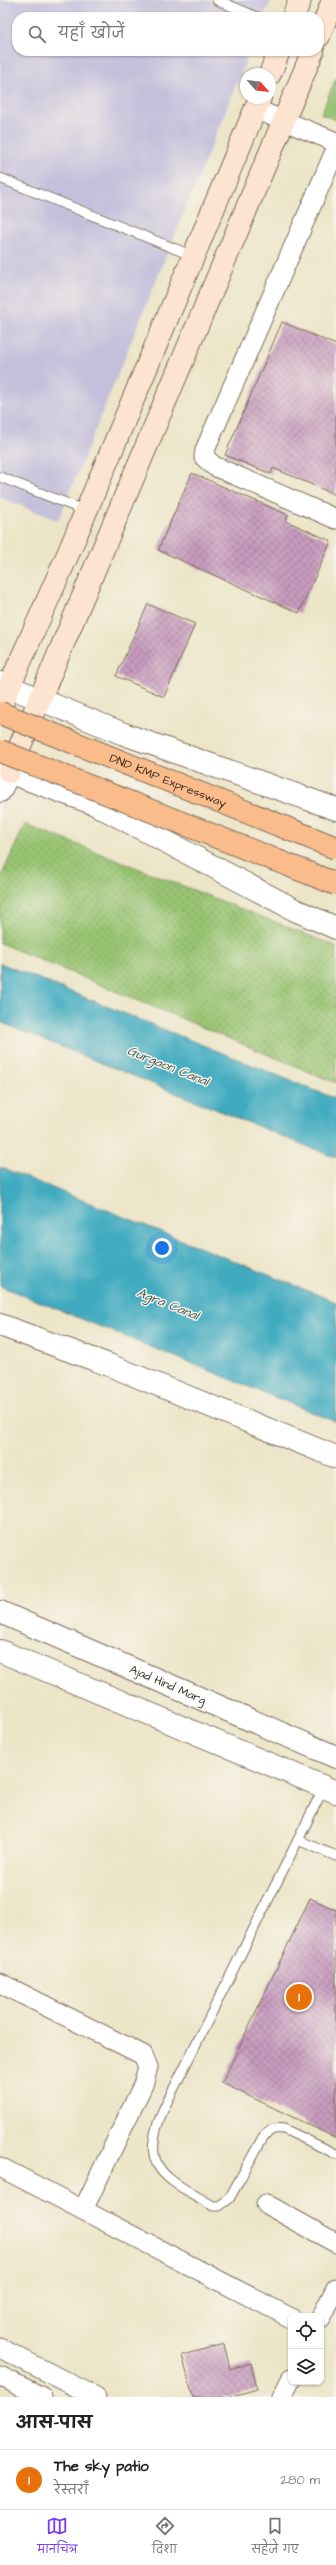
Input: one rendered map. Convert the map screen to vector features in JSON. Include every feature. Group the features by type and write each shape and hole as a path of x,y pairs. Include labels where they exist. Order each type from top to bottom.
{"highway":[{"name":"DND KMP Expressway","path":"0,713 336,848"},
{"path":"0,751 336,884"}],"main road":[{"path":"295,12 300,0"},
{"path":"324,23 333,0"},
{"path":"272,68 277,56"},
{"path":"3,777 39,698 285,121 311,56"},
{"path":"0,707 4,685 86,510 258,104"}],"street":[{"path":"260,104 285,121 336,142"},
{"path":"336,149 204,450 204,457 214,466 336,519"},
{"path":"4,685 124,734 336,809"},
{"path":"3,777 95,804 295,910 336,928"},
{"path":"0,1325 109,1365 336,1457"},
{"name":"Ajad Hind Marg","path":"0,1612 336,1757"},
{"path":"0,1651 330,1790"},
{"path":"0,1983 143,2055 148,2067 143,2085 83,2210"},
{"path":"0,2167 288,2316"},
{"path":"266,2204 336,2243"},
{"path":"324,2313 336,2288"},
{"path":"0,2348 96,2397"},
{"path":"0,2376 42,2397"},
{"path":"282,2397 288,2385"}],"lane":[{"path":"217,0 245,12"},
{"path":"0,178 193,256"},
{"path":"0,477 86,510"},
{"path":"330,1790 298,1840 164,2108 157,2123 153,2154 164,2176 213,2206 219,2206 229,2199 263,2137 268,2131 276,2128 284,2129 336,2154"},
{"path":"298,1840 336,1856"}],"shaded area":[{"path":"0,0 271,0 266,12 12,12 12,56 248,56 243,68 240,68 240,75 58,521 0,497"}],"green space":[{"path":"336,78 336,120 321,114"},
{"path":"25,824 336,946 336,1083 0,943 0,879"}],"water":[{"name":"Gurgaon Canal","path":"0,963 336,1099 336,1158 0,1022"},
{"name":"Agra Canal","path":"0,1167 336,1302 336,1422 0,1286"}],"building":[{"path":"282,322 336,345 336,495 273,468 271,474 225,455"},
{"path":"192,473 288,515 286,521 331,541 299,613 158,550"},
{"path":"148,604 195,624 164,697 116,676"},
{"path":"310,1898 336,1910 336,2138 222,2083"},
{"path":"224,2344 230,2369 251,2363 257,2389 229,2397 193,2397 182,2355"}],"place":[{"name":"The sky patio","path":"299,1997"}]}
